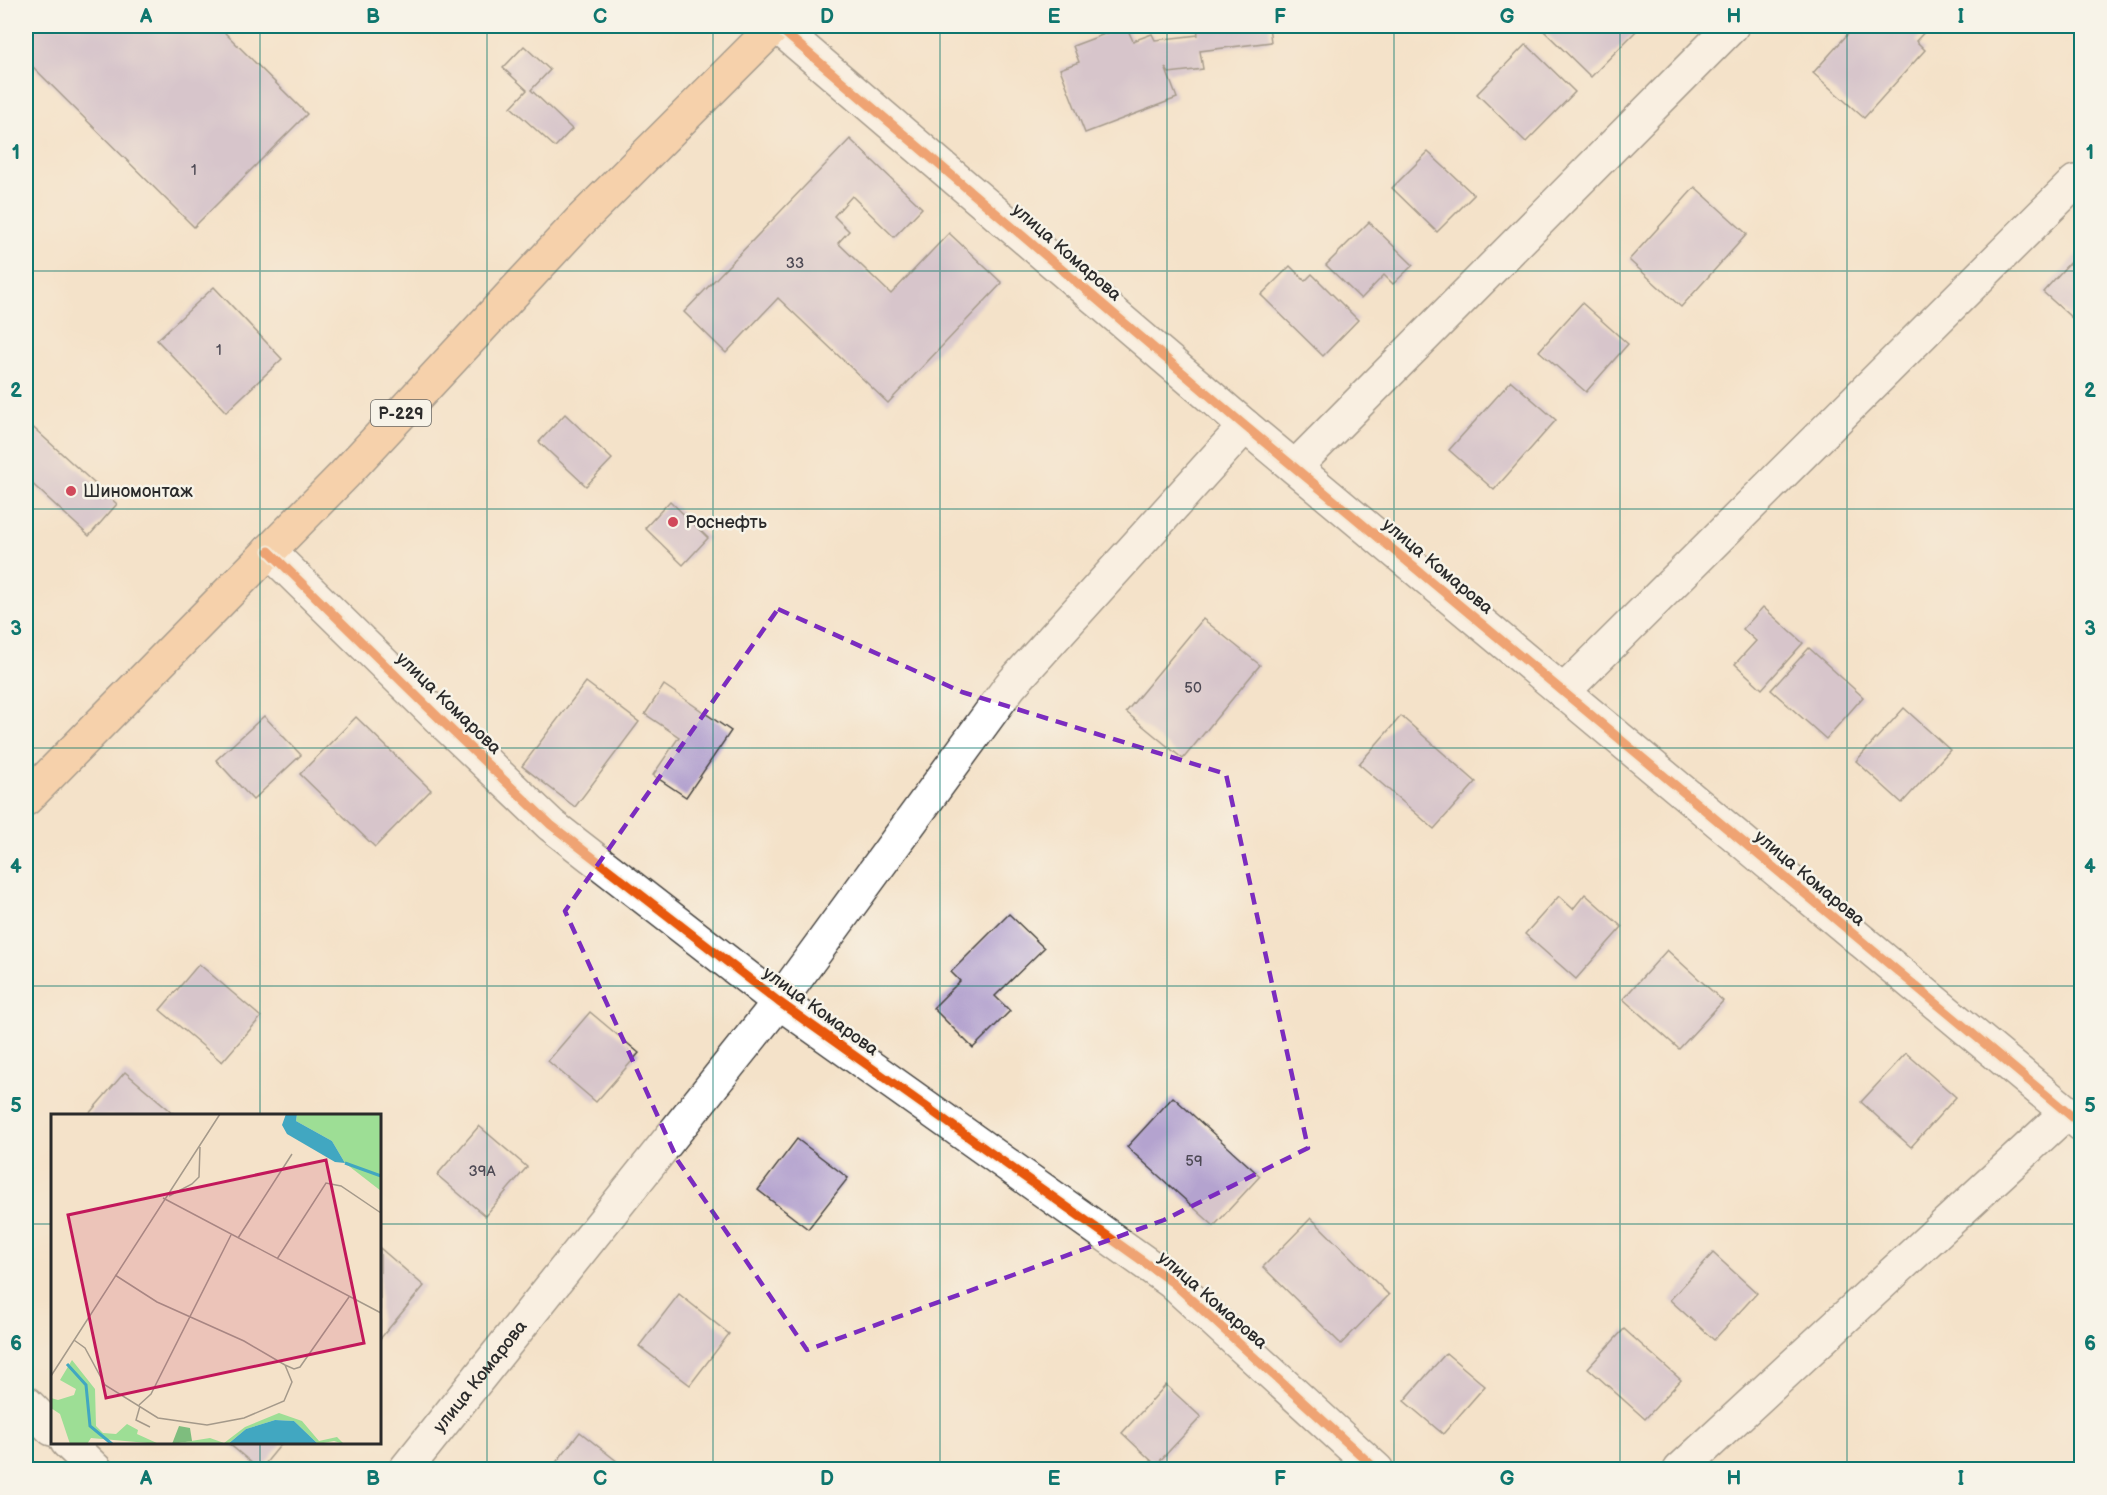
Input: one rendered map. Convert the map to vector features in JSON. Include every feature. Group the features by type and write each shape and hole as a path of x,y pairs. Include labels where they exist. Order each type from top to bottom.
{"highway":[{"name":"Р-229","path":"26,799 344,475 580,221 776,26"}],"street":[{"name":"улица Комарова","path":"776,26 1245,426 2074,1119"},
{"path":"1295,467 1732,26"},
{"path":"1563,692 2075,182 2082,185"},
{"name":"улица Комарова","path":"405,1470 779,1002 1010,686 1245,426"},
{"name":"улица Комарова","path":"269,550 551,825 779,1002 1172,1282 1377,1470"},
{"path":"1680,1470 2074,1119"},
{"path":"26,1404 51,1428"},
{"path":"68,1444 96,1470"}],"highlighted area":[{"path":"778,609 962,692 1226,774 1308,1148 1164,1220 807,1350 678,1161 565,911"}],"building":[{"path":"26,26 218,26 307,114 194,227 26,60"},
{"path":"1126,26 1133,41 1152,34 1155,40 1198,35 1197,26 1269,26 1271,42 1200,51 1203,69 1169,73 1165,67 1177,98 1085,133 1060,69 1079,62 1073,46"},
{"path":"1544,26 1641,26 1591,77 1541,28"},
{"path":"1855,26 1930,26 1916,41 1925,50 1864,118 1813,73"},
{"path":"1526,44 1575,92 1526,142 1477,94"},
{"path":"524,46 550,70 531,90 572,129 555,147 511,107 527,90 503,68"},
{"path":"850,139 922,208 894,237 852,196 834,216 849,231 838,243 891,294 949,233 1002,283 888,403 778,298 726,353 684,312"},
{"path":"1428,152 1474,195 1437,232 1392,188"},
{"path":"1695,187 1747,234 1681,307 1629,260"},
{"path":"1369,222 1413,265 1393,284 1384,275 1361,299 1326,265"},
{"path":"2082,249 2082,327 2043,292"},
{"path":"1290,266 1305,281 1312,274 1358,320 1323,356 1261,295"},
{"path":"214,287 282,359 226,412 157,340"},
{"path":"1582,303 1628,344 1586,392 1539,351"},
{"path":"1511,381 1556,420 1494,490 1449,450"},
{"path":"565,414 612,459 586,486 539,442"},
{"name":"Шиномонтаж","path":"26,421 117,504 89,536 26,478"},
{"path":"670,501 708,538 683,565 645,528"},
{"path":"1763,607 1803,643 1762,689 1735,664 1756,641 1743,629"},
{"path":"1203,619 1260,665 1183,759 1126,712"},
{"path":"1809,648 1863,697 1826,739 1771,690"},
{"path":"586,682 639,722 575,807 522,766"},
{"path":"664,685 731,731 686,797 653,775 679,737 645,714"},
{"path":"1904,708 1950,750 1902,803 1856,761"},
{"path":"264,716 301,755 253,800 216,760"},
{"path":"1401,716 1476,782 1434,829 1359,764"},
{"path":"356,717 431,790 375,847 300,774"},
{"path":"1585,894 1622,927 1576,979 1525,934 1559,896 1573,909"},
{"path":"1009,914 1044,948 995,996 1010,1011 973,1048 933,1008 960,981 951,972"},
{"path":"1667,950 1723,1001 1679,1049 1623,999"},
{"path":"199,964 261,1017 222,1062 160,1010"},
{"path":"590,1012 639,1053 596,1102 548,1061"},
{"path":"1906,1053 1956,1097 1911,1147 1861,1102"},
{"path":"125,1072 173,1113 172,1114 89,1114"},
{"path":"1173,1097 1260,1176 1214,1226 1127,1147"},
{"path":"479,1126 527,1167 485,1216 437,1175"},
{"path":"797,1139 848,1178 808,1229 758,1190"},
{"path":"1311,1218 1389,1295 1341,1344 1263,1267"},
{"path":"381,1249 424,1286 381,1338"},
{"path":"1713,1253 1757,1293 1714,1340 1670,1300"},
{"path":"679,1294 729,1334 690,1385 639,1346"},
{"path":"1624,1329 1681,1380 1645,1419 1588,1368"},
{"path":"1446,1353 1485,1386 1443,1434 1404,1401"},
{"path":"1166,1385 1201,1417 1156,1465 1122,1433"},
{"path":"580,1432 628,1470 550,1470"},
{"path":"229,1444 281,1444 260,1470"}],"cycle path":[{"path":"777,26 1245,426 2082,1125"},
{"path":"269,551 551,825 779,1002 1172,1282 1377,1470"}],"place":[{"name":"Шиномонтаж","path":"71,491"},
{"name":"Роснефть","path":"673,522"}]}
